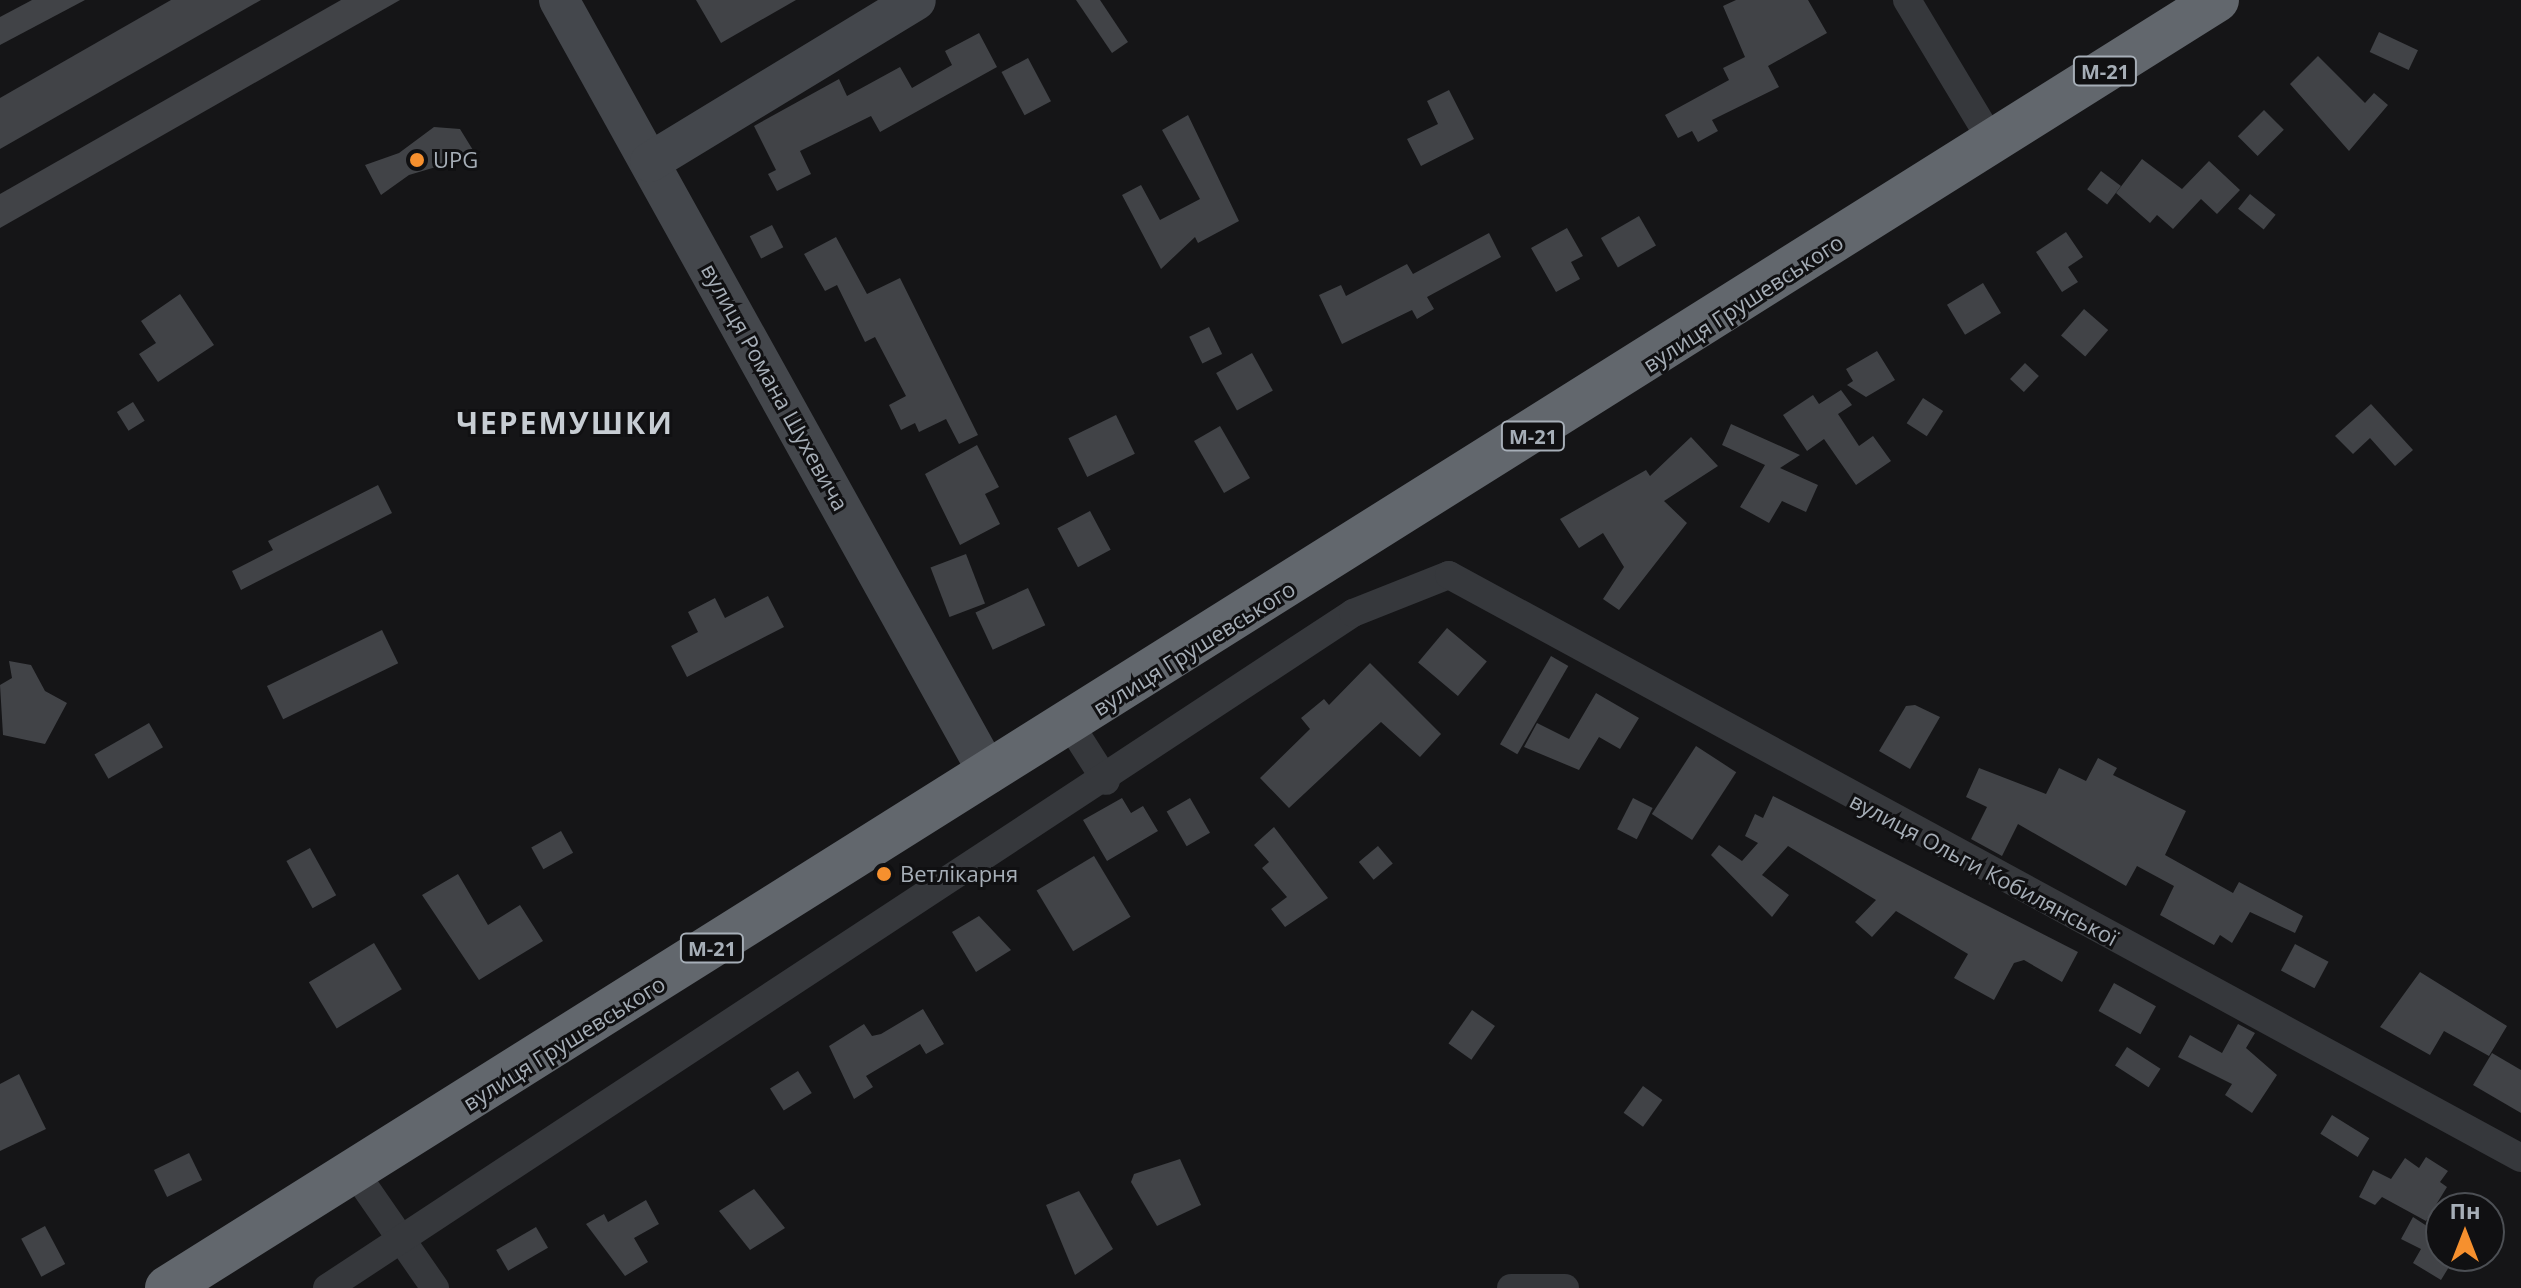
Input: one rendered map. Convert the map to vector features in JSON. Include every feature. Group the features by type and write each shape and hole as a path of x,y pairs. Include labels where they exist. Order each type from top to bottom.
{"highway":[{"name":"вулиця Грушевського","path":"167,1288 356,1174 989,774 1071,726 2217,0"}],"street":[{"name":"вулиця Романа Шухевича","path":"559,0 989,774"},
{"path":"650,162 916,0"},
{"path":"1907,0 1993,143"},
{"name":"вулиця Ольги Кобилянської","path":"1106,781 1353,613 1449,575 2521,1158"},
{"path":"327,1288 402,1245 711,1030 1106,781 1071,726"},
{"path":"356,1174 402,1245 435,1288"},
{"path":"1511,1288 1565,1288"}],"building":[{"path":"32,0 85,0 0,45 0,17"},
{"path":"171,0 261,0 0,149 0,98"},
{"path":"341,0 400,0 0,228 0,194"},
{"path":"696,0 796,0 721,43"},
{"path":"1076,0 1100,0 1128,42 1112,53"},
{"path":"1736,0 1808,0 1827,33 1768,66 1779,87 1712,120 1718,131 1698,142 1692,131 1678,138 1665,115 1729,80 1723,68 1745,57 1723,6"},
{"path":"2379,32 2418,50 2409,70 2370,52"},
{"path":"979,33 997,67 880,132 871,116 800,151 811,174 777,191 768,174 776,170 754,126 839,79 847,96 900,67 912,88 952,65 945,51"},
{"path":"2318,56 2365,103 2374,93 2388,105 2349,151 2290,84"},
{"path":"1028,58 1051,101 1025,115 1002,72"},
{"path":"1449,90 1474,139 1421,166 1407,139 1438,124 1427,101"},
{"path":"2264,110 2284,130 2258,156 2238,136"},
{"path":"1188,115 1239,221 1198,243 1195,237 1161,269 1122,195 1141,185 1160,220 1200,199 1162,130"},
{"name":"UPG","path":"434,127 460,129 476,155 409,175 381,195 365,165 399,153"},
{"path":"2142,159 2182,189 2209,161 2240,190 2217,214 2201,199 2173,229 2157,215 2150,223 2116,193"},
{"path":"2101,171 2121,186 2107,204 2087,189"},
{"path":"2250,194 2276,215 2264,230 2238,209"},
{"path":"1639,216 1656,245 1618,267 1601,238"},
{"path":"772,225 783,247 761,259 750,236"},
{"path":"1567,228 1583,256 1571,262 1580,279 1556,292 1531,248"},
{"path":"2066,232 2083,257 2068,267 2078,282 2062,292 2036,252"},
{"path":"1489,233 1501,257 1427,297 1434,309 1417,319 1412,310 1342,344 1319,295 1341,285 1346,296 1407,264 1413,274"},
{"path":"836,237 867,294 900,278 978,435 959,444 946,419 919,432 915,423 901,430 889,405 906,396 875,337 865,342 837,285 825,291 804,254"},
{"path":"1983,283 2001,313 1965,335 1947,305"},
{"path":"180,294 214,345 158,382 139,354 156,343 141,321"},
{"path":"2084,309 2108,330 2085,356 2061,335"},
{"path":"1209,327 1222,354 1202,364 1189,337"},
{"path":"1877,351 1895,380 1866,397 1847,385 1853,381 1846,369"},
{"path":"1252,353 1273,391 1237,410 1216,373"},
{"path":"2025,363 2039,376 2024,392 2010,379"},
{"path":"1841,390 1852,405 1838,414 1859,446 1873,436 1891,461 1856,485 1824,439 1807,451 1783,415 1813,395 1819,404"},
{"path":"1923,398 1943,411 1927,436 1907,423"},
{"path":"133,402 145,421 129,431 117,412"},
{"path":"2371,404 2413,450 2395,466 2370,438 2353,454 2335,436"},
{"path":"1116,415 1135,454 1087,477 1068,438"},
{"path":"1731,424 1800,455 1780,468 1818,485 1806,512 1782,501 1769,523 1740,507 1765,465 1722,445"},
{"path":"1220,426 1250,478 1224,493 1194,441"},
{"path":"1691,437 1718,466 1664,501 1687,523 1619,610 1603,599 1624,567 1603,533 1579,548 1560,519 1646,470 1650,476"},
{"path":"977,445 999,487 985,494 1000,524 960,545 925,474"},
{"path":"378,485 392,513 241,590 232,571 273,550 268,541"},
{"path":"1090,511 1111,550 1078,567 1057,528"},
{"path":"966,554 985,603 950,617 931,568"},
{"path":"1028,588 1045,625 993,650 975,613"},
{"path":"768,596 784,627 687,677 671,646 698,632 688,612 715,598 725,618"},
{"path":"1447,628 1487,661 1458,696 1418,662"},
{"path":"382,630 398,663 283,719 267,686"},
{"path":"1551,656 1568,666 1517,754 1500,744"},
{"path":"9,661 31,665 45,691 67,703 45,744 3,735 0,685 12,678"},
{"path":"1370,663 1441,734 1420,757 1381,722 1289,808 1260,778 1310,729 1301,718 1324,699 1329,705"},
{"path":"1596,693 1639,718 1620,749 1599,737 1579,770 1524,747 1537,723 1569,739"},
{"path":"1915,705 1940,717 1910,769 1879,751 1906,706"},
{"path":"149,723 163,747 108,779 94,754"},
{"path":"1696,746 1736,772 1692,840 1652,814"},
{"path":"2098,758 2117,768 2113,775 2186,811 2165,855 2233,893 2239,882 2303,916 2295,933 2250,912 2232,943 2220,935 2214,945 2160,915 2174,886 2137,866 2126,886 2018,824 2002,856 1971,839 1987,807 1966,797 1979,768 2046,794 2059,768 2086,781"},
{"path":"1773,796 2078,952 2062,982 2024,960 2014,963 1994,1000 1954,978 1968,954 1896,911 1872,937 1855,922 1876,900 1788,846 1762,875 1789,895 1772,917 1711,855 1719,845 1742,861 1758,843 1745,836 1755,814 1763,818"},
{"path":"1122,798 1131,813 1143,806 1158,831 1107,861 1083,820"},
{"path":"1190,798 1210,833 1187,846 1167,811"},
{"path":"1633,798 1653,808 1637,839 1617,829"},
{"path":"1274,827 1328,898 1285,927 1271,909 1287,897 1262,868 1269,862 1254,845"},
{"path":"561,831 573,853 543,869 531,847"},
{"path":"1378,846 1393,864 1374,880 1359,862"},
{"path":"310,848 336,895 313,908 286,861"},
{"path":"1094,856 1131,917 1073,951 1037,891"},
{"path":"458,874 488,925 520,905 543,941 479,980 422,895"},
{"path":"979,916 1011,950 976,972 952,932"},
{"path":"374,943 402,989 337,1028 309,982"},
{"path":"2295,944 2329,962 2314,988 2281,970"},
{"path":"2420,972 2507,1026 2489,1056 2444,1031 2430,1055 2380,1027"},
{"path":"2114,983 2156,1006 2140,1034 2098,1011"},
{"path":"923,1009 944,1044 926,1054 920,1044 866,1076 873,1087 854,1099 829,1046 864,1024 872,1036 881,1034"},
{"path":"1472,1010 1495,1026 1471,1060 1448,1044"},
{"path":"2238,1024 2255,1033 2246,1048 2277,1075 2252,1113 2225,1095 2232,1084 2178,1057 2190,1035 2222,1053"},
{"path":"2127,1047 2161,1069 2149,1087 2115,1065"},
{"path":"2492,1053 2521,1070 2521,1113 2473,1085"},
{"path":"798,1071 812,1093 784,1111 770,1088"},
{"path":"19,1074 46,1129 0,1151 0,1084"},
{"path":"1643,1086 1662,1100 1643,1127 1624,1113"},
{"path":"2332,1115 2369,1138 2358,1157 2320,1134"},
{"path":"189,1153 202,1180 167,1197 154,1170"},
{"path":"2426,1157 2448,1171 2440,1182 2447,1187 2444,1192 2425,1192 2425,1220 2382,1197 2375,1205 2359,1197 2373,1170 2391,1179 2405,1158 2419,1168"},
{"path":"1180,1159 1201,1205 1157,1226 1131,1182 1134,1174"},
{"path":"754,1189 785,1228 750,1250 719,1211"},
{"path":"1079,1191 1113,1249 1075,1275 1046,1205"},
{"path":"646,1200 659,1224 634,1238 648,1262 625,1276 586,1224 604,1214 608,1222"},
{"path":"2413,1217 2425,1225 2425,1270 2413,1263 2421,1249 2401,1239"},
{"path":"45,1226 65,1264 41,1277 21,1239"},
{"path":"536,1227 548,1248 508,1271 496,1250"},
{"path":"2428,1272 2446,1272 2441,1280"}],"place":[{"name":"UPG","path":"417,160"},
{"name":"Ветлікарня","path":"884,874"}],"district":[{"name":"ЧЕРЕМУШКИ","path":"565,423"}]}
